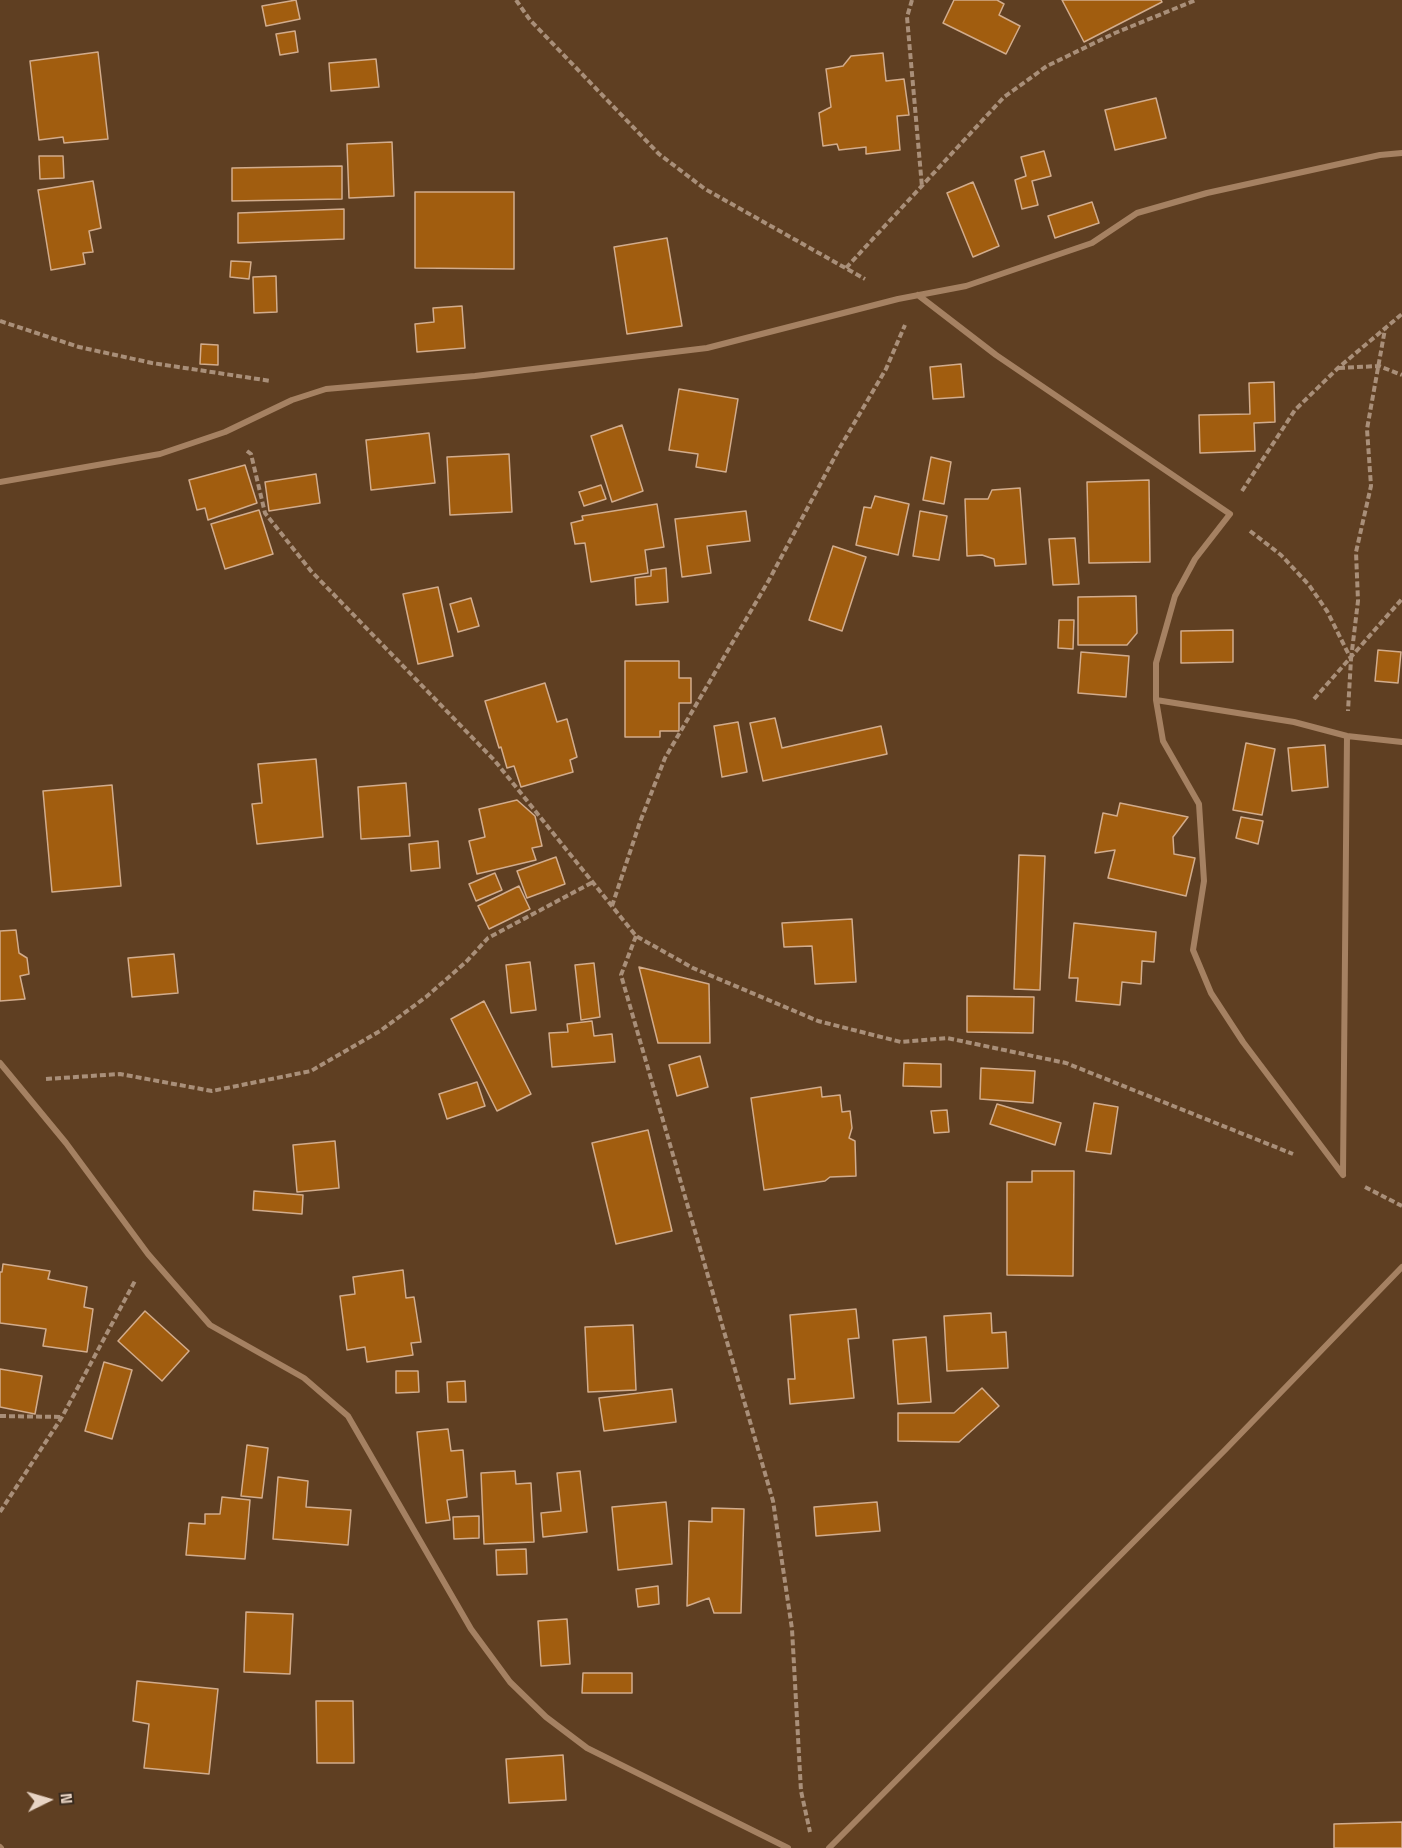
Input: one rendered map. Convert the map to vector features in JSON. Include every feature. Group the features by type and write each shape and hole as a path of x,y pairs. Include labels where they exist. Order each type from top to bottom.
{"street":[{"path":"0,482 160,454 225,432 292,400 326,389 475,376 707,348 898,299 966,286 1092,243 1137,213 1207,193 1380,155 1402,153"},
{"path":"918,295 996,355 1230,514 1195,559 1175,596 1156,663 1156,699 1163,741 1199,804 1204,881 1193,950 1211,993 1243,1042 1343,1175"},
{"path":"1156,699 1294,722 1347,736 1402,742"},
{"path":"1343,1175 1347,736"},
{"path":"0,1063 148,1254 210,1325 304,1378 348,1416 471,1629 510,1682 546,1717 586,1749 789,1848"},
{"path":"829,1848 1225,1450 1402,1267"}],"path":[{"path":"516,0 530,20 659,154 705,189 898,299"},
{"path":"912,0 908,17 922,187"},
{"path":"846,268 1004,97 1047,66 1115,33 1196,0"},
{"path":"612,907 640,822 665,758 769,580 839,449 886,369 918,295"},
{"path":"1350,659 1328,611 1309,585 1281,555 1230,514 1248,478 1295,410 1338,368 1402,314"},
{"path":"0,321 79,347 152,363 326,389"},
{"path":"1347,736 1350,659 1358,601 1356,552 1371,486 1366,429 1385,329"},
{"path":"1338,368 1379,366 1402,375"},
{"path":"225,432 251,454 265,513 311,571 495,761 636,936 693,968 818,1021 901,1042 947,1038 1066,1063 1300,1157"},
{"path":"1294,722 1402,599"},
{"path":"15,1081 120,1074 212,1091 311,1071 380,1031 426,997 488,939 593,882"},
{"path":"636,936 621,975 773,1501 792,1629 801,1791 811,1837"},
{"path":"1343,1175 1402,1206"},
{"path":"0,1512 62,1417 148,1254"},
{"path":"0,1416 62,1417"}],"building":[{"path":"296,0 300,19 266,26 262,6"},
{"path":"954,0 997,0 1004,4 999,15 1020,26 1006,54 943,23"},
{"path":"1062,0 1161,0 1162,2 1084,42"},
{"path":"295,31 298,52 280,55 276,34"},
{"path":"98,52 108,139 64,143 63,137 39,140 30,61"},
{"path":"883,53 886,81 904,79 909,115 897,116 900,150 866,154 866,147 839,150 837,144 823,146 819,113 831,107 826,69 843,66 851,56"},
{"path":"376,59 379,87 331,91 329,63"},
{"path":"1156,98 1166,138 1115,150 1105,110"},
{"path":"392,142 394,196 349,198 347,144"},
{"path":"1044,151 1051,176 1032,181 1038,205 1022,209 1015,180 1026,176 1021,157"},
{"path":"39,156 63,156 64,178 40,179"},
{"path":"342,166 342,199 232,201 232,168"},
{"path":"93,181 101,228 89,231 93,252 83,253 85,264 51,270 38,190"},
{"path":"973,182 999,246 973,257 947,193"},
{"path":"415,192 514,192 514,269 415,268"},
{"path":"1092,202 1099,223 1055,238 1048,216"},
{"path":"344,209 344,239 238,243 238,213"},
{"path":"667,238 682,326 627,334 614,247"},
{"path":"231,261 251,262 249,279 230,277"},
{"path":"276,276 277,312 254,313 253,277"},
{"path":"462,306 465,348 417,352 415,324 434,322 433,308"},
{"path":"201,344 218,345 218,365 200,364"},
{"path":"961,364 964,397 933,399 930,367"},
{"path":"1274,382 1275,422 1254,423 1255,451 1200,453 1199,415 1250,414 1249,383"},
{"path":"679,389 738,399 726,472 696,467 698,454 669,450"},
{"path":"622,425 643,491 612,502 591,436"},
{"path":"429,433 435,483 371,490 366,440"},
{"path":"509,454 512,512 450,515 447,457"},
{"path":"931,457 951,462 944,504 923,500"},
{"path":"245,465 257,503 208,520 205,508 197,510 189,480"},
{"path":"316,474 320,503 269,511 265,482"},
{"path":"1149,480 1150,562 1089,563 1087,482"},
{"path":"601,485 606,499 584,506 579,492"},
{"path":"1020,488 1026,564 995,566 994,559 982,555 967,556 965,499 988,499 992,490"},
{"path":"875,496 909,504 898,555 856,545 864,507 871,508"},
{"path":"657,504 664,547 645,550 648,573 591,582 585,543 575,544 571,523 583,520 582,516"},
{"path":"259,510 273,554 225,569 211,524"},
{"path":"746,511 750,541 707,546 711,573 682,577 675,519"},
{"path":"920,511 947,516 939,560 913,556"},
{"path":"1075,538 1079,584 1053,585 1049,539"},
{"path":"833,546 866,557 842,631 809,620"},
{"path":"666,568 668,602 636,605 635,578 651,576 651,570"},
{"path":"438,587 453,656 418,664 403,594"},
{"path":"1136,596 1137,633 1127,645 1078,645 1078,597"},
{"path":"471,598 479,626 458,632 450,604"},
{"path":"1059,620 1074,620 1073,649 1058,648"},
{"path":"1233,630 1233,662 1181,663 1181,631"},
{"path":"1378,650 1401,652 1398,683 1375,681"},
{"path":"1081,652 1129,656 1126,697 1078,693"},
{"path":"625,661 679,661 679,678 691,678 691,703 679,703 679,731 660,731 660,737 625,737"},
{"path":"545,683 557,722 567,719 577,757 570,760 573,772 521,787 514,766 507,768 485,701"},
{"path":"775,718 782,748 881,726 887,754 763,781 750,723"},
{"path":"738,722 747,772 722,777 714,726"},
{"path":"1246,743 1275,749 1262,815 1233,810"},
{"path":"1325,745 1328,787 1292,791 1288,748"},
{"path":"316,759 323,837 257,844 252,804 262,803 258,764"},
{"path":"406,783 410,836 361,839 358,787"},
{"path":"112,785 121,886 52,892 43,791"},
{"path":"517,800 535,816 542,846 532,848 536,860 477,874 469,841 485,837 479,809"},
{"path":"1120,803 1188,817 1173,837 1174,854 1195,858 1186,896 1108,878 1115,850 1095,853 1103,813 1117,816"},
{"path":"1241,817 1263,821 1258,844 1236,838"},
{"path":"438,841 440,868 411,871 409,844"},
{"path":"1019,855 1045,856 1040,990 1014,989"},
{"path":"556,857 565,884 527,898 517,871"},
{"path":"495,873 502,890 476,901 469,884"},
{"path":"519,886 530,909 489,929 478,906"},
{"path":"852,919 856,982 815,984 812,946 784,947 782,923"},
{"path":"1074,923 1156,932 1154,962 1142,961 1141,984 1122,982 1120,1005 1076,1001 1078,978 1069,978"},
{"path":"16,930 19,953 27,958 29,974 20,976 25,999 0,1001 0,931"},
{"path":"174,954 178,993 132,997 128,958"},
{"path":"530,962 536,1010 511,1013 506,965"},
{"path":"594,963 600,1017 581,1020 575,965"},
{"path":"639,967 709,984 710,1043 658,1043"},
{"path":"967,996 1034,997 1033,1033 967,1032"},
{"path":"484,1001 531,1094 497,1111 451,1019"},
{"path":"592,1021 594,1036 612,1034 615,1062 552,1067 549,1033 568,1032 567,1024"},
{"path":"700,1056 708,1087 677,1096 669,1065"},
{"path":"904,1063 941,1064 941,1087 903,1086"},
{"path":"981,1068 1035,1071 1033,1103 980,1099"},
{"path":"477,1082 485,1106 447,1119 439,1094"},
{"path":"821,1087 822,1097 840,1095 842,1112 850,1111 852,1128 849,1138 855,1141 856,1176 830,1177 825,1181 764,1190 751,1098"},
{"path":"1094,1103 1118,1107 1111,1154 1086,1151"},
{"path":"997,1104 1061,1123 1055,1145 990,1124"},
{"path":"947,1110 949,1132 934,1133 931,1111"},
{"path":"648,1130 672,1231 616,1244 592,1143"},
{"path":"335,1141 339,1188 297,1192 293,1145"},
{"path":"1032,1171 1074,1171 1073,1276 1007,1275 1007,1182 1032,1182"},
{"path":"254,1191 303,1195 302,1214 253,1210"},
{"path":"3,1264 50,1271 48,1279 87,1287 84,1307 93,1309 87,1352 43,1346 46,1329 0,1323 0,1272 2,1272"},
{"path":"403,1270 406,1298 414,1297 421,1342 411,1343 413,1355 367,1362 365,1347 347,1350 340,1296 355,1294 353,1277"},
{"path":"856,1309 859,1338 848,1339 854,1398 790,1404 788,1379 795,1379 790,1315"},
{"path":"145,1311 189,1351 162,1381 118,1341"},
{"path":"991,1313 992,1333 1006,1332 1008,1368 947,1371 944,1316"},
{"path":"633,1325 636,1390 588,1392 585,1327"},
{"path":"926,1337 931,1402 898,1404 893,1340"},
{"path":"104,1362 132,1370 112,1439 85,1431"},
{"path":"0,1369 42,1376 35,1414 0,1407"},
{"path":"396,1371 418,1371 419,1392 396,1393"},
{"path":"465,1381 466,1402 448,1402 447,1382"},
{"path":"982,1388 999,1406 959,1442 898,1441 898,1413 954,1413"},
{"path":"672,1389 676,1422 604,1431 599,1398"},
{"path":"448,1429 451,1451 463,1450 467,1497 447,1500 450,1520 426,1523 417,1432"},
{"path":"247,1445 268,1448 262,1498 241,1496"},
{"path":"515,1471 516,1484 531,1483 534,1542 484,1544 481,1473"},
{"path":"580,1471 587,1532 543,1537 541,1513 561,1511 557,1473"},
{"path":"278,1477 308,1481 306,1507 351,1510 348,1545 273,1539"},
{"path":"222,1497 250,1500 245,1559 186,1555 189,1523 205,1524 205,1514 220,1514"},
{"path":"666,1502 672,1564 618,1570 612,1507"},
{"path":"877,1502 880,1531 816,1536 814,1507"},
{"path":"712,1508 744,1509 741,1613 714,1613 709,1598 687,1606 689,1521 712,1522"},
{"path":"479,1516 479,1538 454,1539 453,1517"},
{"path":"526,1549 527,1574 497,1575 496,1550"},
{"path":"658,1586 659,1604 638,1607 636,1589"},
{"path":"246,1612 293,1614 290,1674 244,1672"},
{"path":"567,1619 570,1664 541,1666 538,1621"},
{"path":"583,1673 632,1673 632,1693 582,1693"},
{"path":"137,1681 218,1689 209,1774 144,1768 149,1724 133,1721"},
{"path":"316,1701 353,1701 354,1763 317,1763"},
{"path":"563,1755 566,1800 509,1803 506,1759"},
{"path":"1402,1822 1402,1848 1334,1848 1334,1824"}]}
